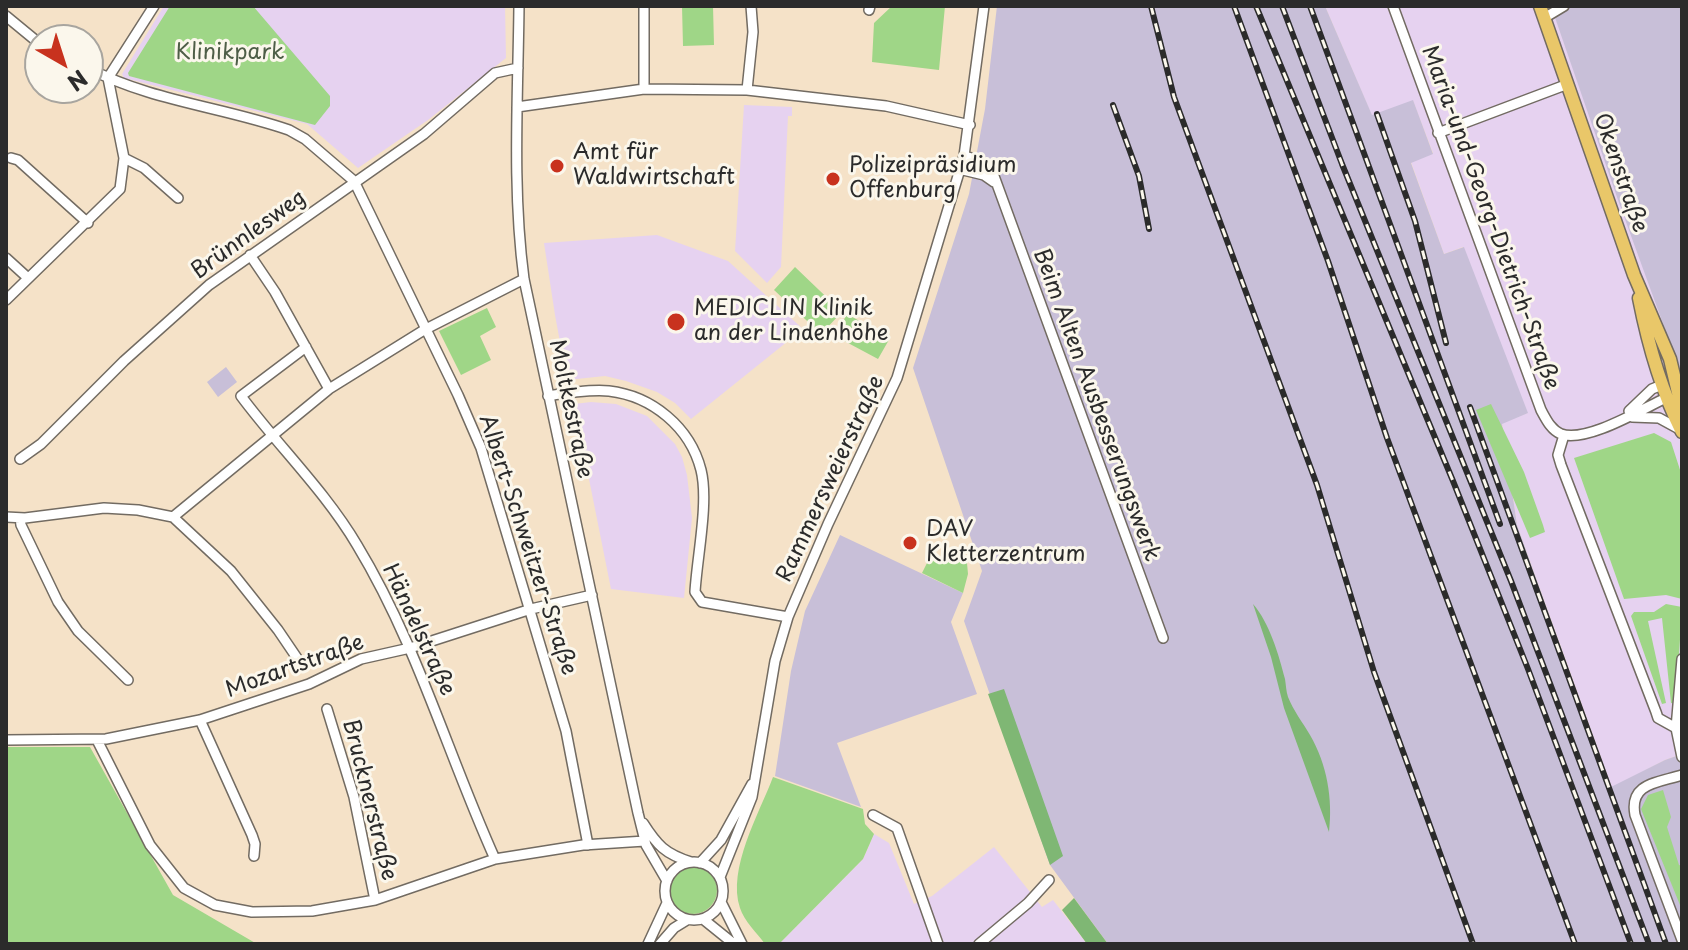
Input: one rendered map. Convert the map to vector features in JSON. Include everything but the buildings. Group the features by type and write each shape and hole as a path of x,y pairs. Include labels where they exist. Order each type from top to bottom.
{"main road":[{"name":"Okenstraße","path":"1542,12 1634,275 1676,362 1674,388 1681,431"},
{"name":"Okenstraße","path":"1634,275 1646,334 1682,409"}],"street":[{"path":"6,300 120,189 124,158 108,78 154,6"},
{"name":"Moltkestraße","path":"519,6 517,201 524,279 638,813 645,841 667,881"},
{"path":"644,6 644,89"},
{"path":"747,90 753,32 751,6"},
{"name":"Rammersweierstraße","path":"720,877 752,797 775,661 788,617 897,378 964,156 984,6"},
{"name":"Maria-und-Georg-Dietrich-Straße","path":"1393,6 1541,410 1549,424 1564,435"},
{"path":"1542,12 1564,6"},
{"path":"6,16 24,31"},
{"name":"Brünnlesweg","path":"20,459 41,444 176,312 250,255 424,134 495,73 518,68"},
{"path":"104,76 172,100 289,130 305,139 354,181"},
{"path":"1438,133 1568,84"},
{"path":"517,107 644,89 747,90 886,106 970,125"},
{"name":"Beim Alten Ausbesserungswerk","path":"964,156 986,167 997,184 1163,638"},
{"path":"11,158 18,160 88,223"},
{"path":"124,158 144,168 178,198"},
{"path":"959,169 984,175 997,184"},
{"name":"Albert-Schweitzer-Straße","path":"354,181 481,448 566,731 588,845"},
{"path":"250,255 329,389"},
{"path":"6,258 28,278"},
{"path":"173,517 329,389 424,330 524,279"},
{"name":"Händelstraße","path":"306,347 241,396 324,497 356,544 410,648 495,859"},
{"path":"1620,419 1652,389 1674,388"},
{"path":"548,396 607,391 646,402 673,421 689,443 701,471 702,514 695,592 702,602 788,617"},
{"path":"1676,728 1658,718 1558,455 1564,435 1579,435 1620,419 1653,416 1681,431"},
{"path":"6,517 104,508 138,510 173,517 231,571 297,658"},
{"path":"20,518 58,602 78,631 128,680"},
{"name":"Mozartstraße","path":"6,740 97,740 200,720 309,684 361,659 410,648 531,609 592,595"},
{"path":"1682,659 1676,728 1682,757"},
{"name":"Brucknerstraße","path":"327,709 354,797 375,900"},
{"path":"200,720 252,835 254,856"},
{"path":"97,740 150,845 184,888 215,905 252,912 312,911 375,900 495,859 588,845 645,841"},
{"path":"1682,775 1647,786 1632,800 1682,940"},
{"name":"Rammersweierstraße","path":"696,863 721,840 753,781"},
{"name":"Moltkestraße","path":"638,813 655,841 671,856 696,863"},
{"path":"873,815 897,828 938,944"},
{"path":"648,944 667,903 667,881 676,868 696,863 711,868 720,877 723,889 721,902 714,912 703,919 687,920 674,928 660,944"},
{"path":"979,944 1028,903 1049,880"},
{"path":"721,902 742,944"},
{"path":"667,903 677,915 687,920"},
{"path":"703,919 734,944"}],"shaded area":[{"path":"164,6 505,6 506,58 428,120 358,168 307,124 124,78 122,74"},
{"path":"997,6 1325,6 1372,115 1413,100 1433,154 1411,163 1444,254 1464,247 1528,413 1502,424 1517,525 1611,787 1682,754 1682,944 1108,944 1050,865 964,621 982,571 913,368 969,194 985,109"},
{"path":"1325,6 1551,6 1553,11 1682,377 1682,754 1612,788 1517,525 1502,423 1527,413 1463,247 1444,254 1411,162 1433,153 1413,101 1372,116"},
{"path":"1551,6 1682,6 1682,376 1618,200"},
{"path":"744,105 792,107 792,116 788,116 781,267 767,283 735,251"},
{"name":"MEDICLIN Klinik an der Lindenhöhe","path":"657,235 728,261 803,329 691,419 675,403 657,392 626,381 605,376 567,380 544,243"},
{"path":"226,367 237,382 218,397 207,382"},
{"path":"574,404 616,404 647,416 675,444 682,457 692,518 684,598 611,589"},
{"path":"840,535 963,593 951,622 977,694 837,743 861,807 775,776 791,671 805,611"},
{"path":"874,834 889,843 914,904 932,896 994,847 1042,907 1053,900 1087,944 779,944 863,859"}],"green space":[{"name":"Klinikpark","path":"170,6 253,6 330,96 330,106 315,125 129,76"},
{"path":"682,6 713,6 714,45 683,46"},
{"path":"892,6 945,6 939,70 872,62 874,23"},
{"path":"795,267 842,312 821,334 774,290"},
{"path":"487,308 496,327 480,336 491,360 461,375 439,331"},
{"path":"847,314 890,338 878,359 835,336"},
{"path":"1491,404 1524,472 1543,525 1545,532 1530,538 1476,410"},
{"path":"1654,433 1671,442 1682,476 1682,599 1666,595 1624,599 1574,458"},
{"path":"946,554 967,563 968,574 963,593 922,573 931,555 942,561"},
{"path":"1253,604 1273,639 1290,702 1310,735 1325,770 1330,807 1329,832 1284,708"},
{"path":"1666,604 1682,607 1676,704 1671,703 1662,618 1648,621 1666,703 1662,704 1631,616 1634,612 1654,612"},
{"path":"1004,689 1063,856 1050,865 988,694"},
{"path":"6,747 90,747 173,895 257,944 6,944"},
{"path":"773,777 863,809 865,824 874,834 863,859 779,944 765,944 742,913 737,893 746,842"},
{"path":"1663,790 1671,817 1667,827 1679,865 1682,866 1682,910 1641,809 1648,795"},
{"path":"693,866 710,873 717,890 710,907 693,914 676,907 669,890 676,873"},
{"path":"1074,898 1108,944 1087,944 1062,910"}],"railway":[{"path":"1151,6 1174,97 1317,485 1374,672 1473,944"},
{"path":"1234,6 1328,261 1387,438 1575,944"},
{"path":"1256,6 1453,481 1528,669 1631,944"},
{"path":"1282,6 1342,164 1511,581 1649,944"},
{"path":"1310,6 1500,524"},
{"path":"1113,105 1139,176 1149,229"},
{"path":"1377,114 1415,221 1446,343"},
{"path":"1470,407 1666,944"}],"place":[{"name":"Amt für Waldwirtschaft","path":"557,166"},
{"name":"Polizeipräsidium Offenburg","path":"833,179"},
{"name":"MEDICLIN Klinik an der Lindenhöhe","path":"676,322"},
{"name":"DAV Kletterzentrum","path":"910,543"}]}
